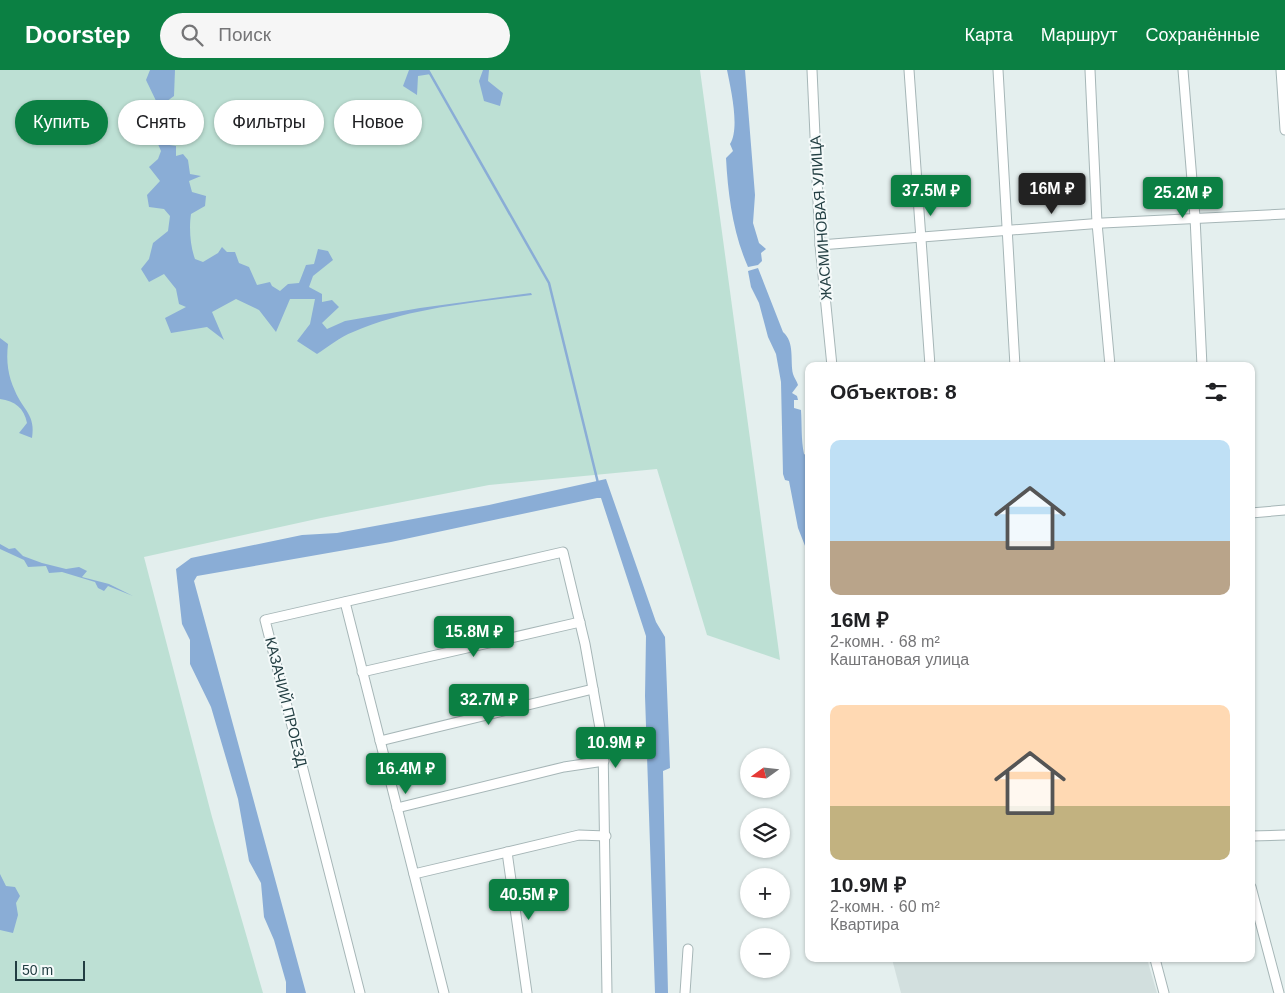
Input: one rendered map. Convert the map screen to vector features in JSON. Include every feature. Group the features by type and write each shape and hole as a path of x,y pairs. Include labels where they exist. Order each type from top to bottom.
{"street":[{"name":"ЖАСМИНОВАЯ УЛИЦА","path":"812,70 820,245 832,362"},
{"path":"909,70 930,362"},
{"path":"998,70 1015,362"},
{"path":"1090,70 1097,223 1110,362"},
{"path":"1184,70 1195,217 1202,362"},
{"path":"1281,70 1285,130"},
{"path":"820,245 1097,223 1285,214"},
{"path":"1255,513 1285,510"},
{"name":"КАЗАЧИЙ ПРОЕЗД","path":"360,993 265,620 563,552 580,622"},
{"path":"345,602 444,993"},
{"path":"362,672 580,622 604,761 607,993"},
{"path":"380,741 593,689"},
{"path":"397,808 564,767 604,761"},
{"path":"1255,836 1285,835"},
{"path":"414,874 579,836 606,836"},
{"path":"507,852 527,993"},
{"path":"1255,902 1279,993"},
{"path":"684,993 688,949"},
{"path":"1156,962 1164,993"}],"shaded area":[{"path":"893,962 1148,962 1157,993 901,993"}],"green space":[{"path":"0,70 700,70 780,660 707,635 657,469 489,485 321,518 144,557 212,817 263,993 0,993"}],"water":[{"path":"150,70 175,70 174,96 169,100 156,100 146,80"},
{"path":"409,70 428,70 431,74 418,76 417,95 403,86"},
{"path":"483,70 489,70 488,81 503,93 500,106 484,101 479,81"},
{"path":"727,70 745,70 755,195 753,223 759,243 766,249 761,253 762,261 758,265 748,267 735,227 728,186 726,158 733,151 730,144 733,137 734,119"},
{"path":"158,145 176,146 176,156 183,154 188,160 190,174 201,176 189,181 192,192 206,196 205,206 191,214 190,236 195,259 203,262 218,253 222,247 227,252 235,252 239,263 249,267 257,285 270,282 272,286 280,291 288,284 299,283 306,265 314,264 318,249 328,251 333,260 313,276 309,287 322,294 322,302 332,300 339,307 322,323 327,329 345,321 420,308 531,293 532,295 463,304 396,317 348,334 317,354 297,341 310,324 315,299 290,299 276,332 259,310 236,299 212,312 224,340 207,327 171,333 165,318 186,307 179,304 176,289 164,274 149,282 141,269 149,259 153,243 168,231 170,216 164,209 149,207 147,195 160,181 149,167 158,159 161,151"},
{"path":"758,268 783,332 791,346 792,369 798,385 792,393 797,396 798,400 794,400 794,408 801,410 805,455 805,546 798,528 789,481 785,480 783,474 781,382 776,354 768,337 759,303 751,287 748,271"},
{"path":"0,338 8,344 7,362 9,374 18,398 30,418 33,430 32,438 19,433 27,423 21,409 10,401 0,399"},
{"path":"606,479 656,622 665,637 670,768 663,771 668,993 655,993 645,696 646,636 601,498 597,498 391,542 197,576 194,581 306,993 286,993 286,982 274,940 264,917 261,883 249,861 238,799 211,707 190,664 190,640 182,624 176,569 191,558 302,535 337,533 489,505"},
{"path":"0,544 9,549 15,548 23,556 42,563 66,569 79,567 87,571 82,577 109,584 133,596 108,586 104,591 98,588 95,582 62,572 49,573 46,566 28,567 24,560 0,549"},
{"path":"0,874 6,886 15,887 20,896 16,903 18,915 13,933 0,930"}],"waterway":[{"path":"428,70 549,283 598,483"}]}
